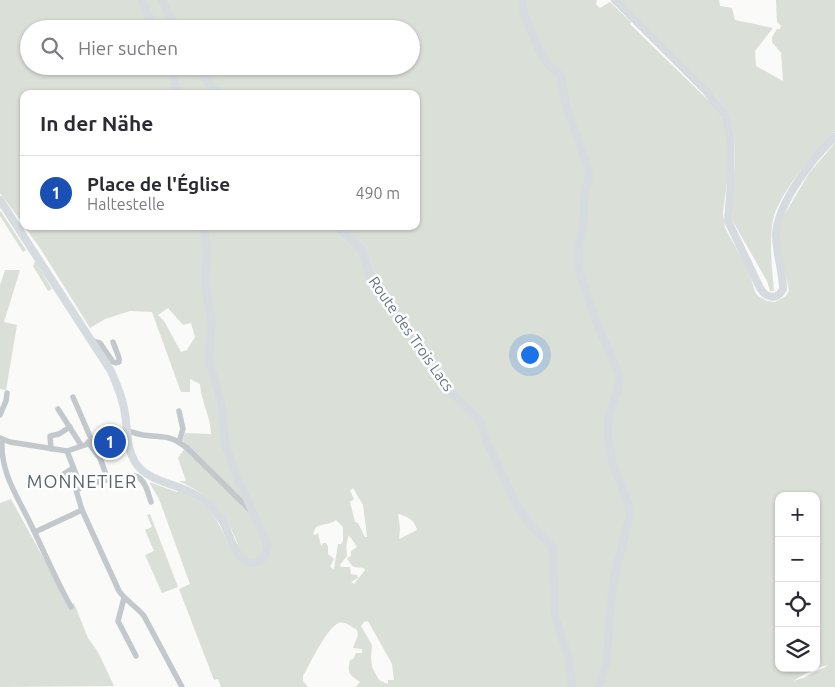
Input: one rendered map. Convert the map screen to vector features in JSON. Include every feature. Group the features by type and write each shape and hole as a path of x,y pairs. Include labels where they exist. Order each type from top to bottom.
{"street":[{"path":"142,0 152,20"},
{"path":"162,0 172,20"},
{"path":"522,0 524,14 538,48 546,62 561,76 566,105 589,171 578,255 580,270 597,324 620,376 618,390 608,420 608,437 613,465 630,514 613,583 606,664 599,687"},
{"path":"615,0 706,91 724,115 730,135 731,174 728,221 760,288 763,293 770,297 778,296 783,289 777,248 779,218 804,174 835,137"},
{"path":"173,75 177,90"},
{"path":"203,75 215,90"},
{"path":"0,200 111,371 120,393 132,456 137,465 146,474 189,491 208,504 221,520 238,554 245,561 251,562 262,558 268,548 266,538 253,513 227,452 222,406 210,370 209,351 212,321 206,291 207,249 204,230"},
{"name":"Route des Trois Lacs","path":"341,230 362,250 372,283 388,306 422,347 446,387 480,420 486,442 517,506 531,526 553,547 555,616 569,660 572,687"},
{"path":"92,341 100,343 113,362 116,363 119,358 112,342"},
{"path":"0,415 8,393"},
{"path":"73,397 90,442 100,458 108,480"},
{"path":"58,410 81,445"},
{"path":"179,411 182,431 179,442"},
{"path":"51,449 50,436 70,428"},
{"path":"70,607 35,532 6,479 0,451 1,439 51,449 67,450 90,442 127,434 161,436 179,442 253,513"},
{"path":"67,450 81,488"},
{"path":"59,477 74,468"},
{"path":"151,502 143,482 133,476 108,480 76,490 82,510 107,566 124,598 144,616 182,687"},
{"path":"35,532 82,510"},
{"path":"124,598 118,621 136,656"}],"shaded area":[{"path":"0,0 597,0 596,4 600,8 610,2 712,104 721,116 727,135 727,182 723,213 725,228 750,275 755,292 767,301 775,302 786,296 789,290 779,245 780,227 783,217 809,173 835,143 835,687 356,687 360,682 350,673 349,665 350,660 353,659 356,653 362,653 362,649 353,648 358,635 357,630 344,623 339,623 324,638 303,676 303,681 308,687 221,687 218,679 214,680 179,589 190,584 159,499 149,482 177,492 178,490 196,499 214,517 228,543 238,544 228,523 216,507 200,493 179,481 186,481 178,458 185,448 183,440 185,433 211,434 200,384 190,379 190,392 181,392 152,312 130,311 105,319 90,328 27,230 420,230 420,90 20,90 20,220 0,193","holes":["168,308 183,325 191,323 195,337 187,350 181,352 164,321 158,315","353,488 363,505 367,537 365,537 358,523 355,522 350,502 354,499 350,491","398,514 410,519 417,530 399,539","336,520 343,527 343,541 341,544 338,544 334,569 330,567 334,559 328,554 328,546 326,543 323,543 321,546 318,533 313,534 316,527","349,535 357,547 351,551 351,556 347,558 354,567 364,568 365,570 354,584 351,582 358,578 357,575 351,574 350,567 341,567 340,565 347,556 346,548","368,621 392,664 394,680 388,680 388,684 379,680 372,667 372,645 361,626 364,622"]},
{"path":"620,0 719,0 720,6 732,8 735,20 773,28 755,51 756,66 783,81 781,53 772,42 772,37 781,26 777,22 776,0 835,0 835,132 818,149 799,173 776,210 771,238 774,291 770,291 767,281 732,220 735,171 734,134 728,114 716,97 700,80"},
{"path":"0,210 26,250 23,252 0,216"},
{"path":"35,261 52,289 48,291 33,266"},
{"path":"5,270 20,270 4,322 17,325 6,390 0,389 0,285"},
{"path":"11,499 67,606 74,603 88,638 98,652 114,686 0,687 0,503"},
{"path":"150,514 178,587 162,593 145,555 154,551 145,530 152,527 147,515"}],"place":[{"name":"Place de l'Église","path":"110,442"}],"district":[{"name":"MONNETIER","path":"82,482"}]}
